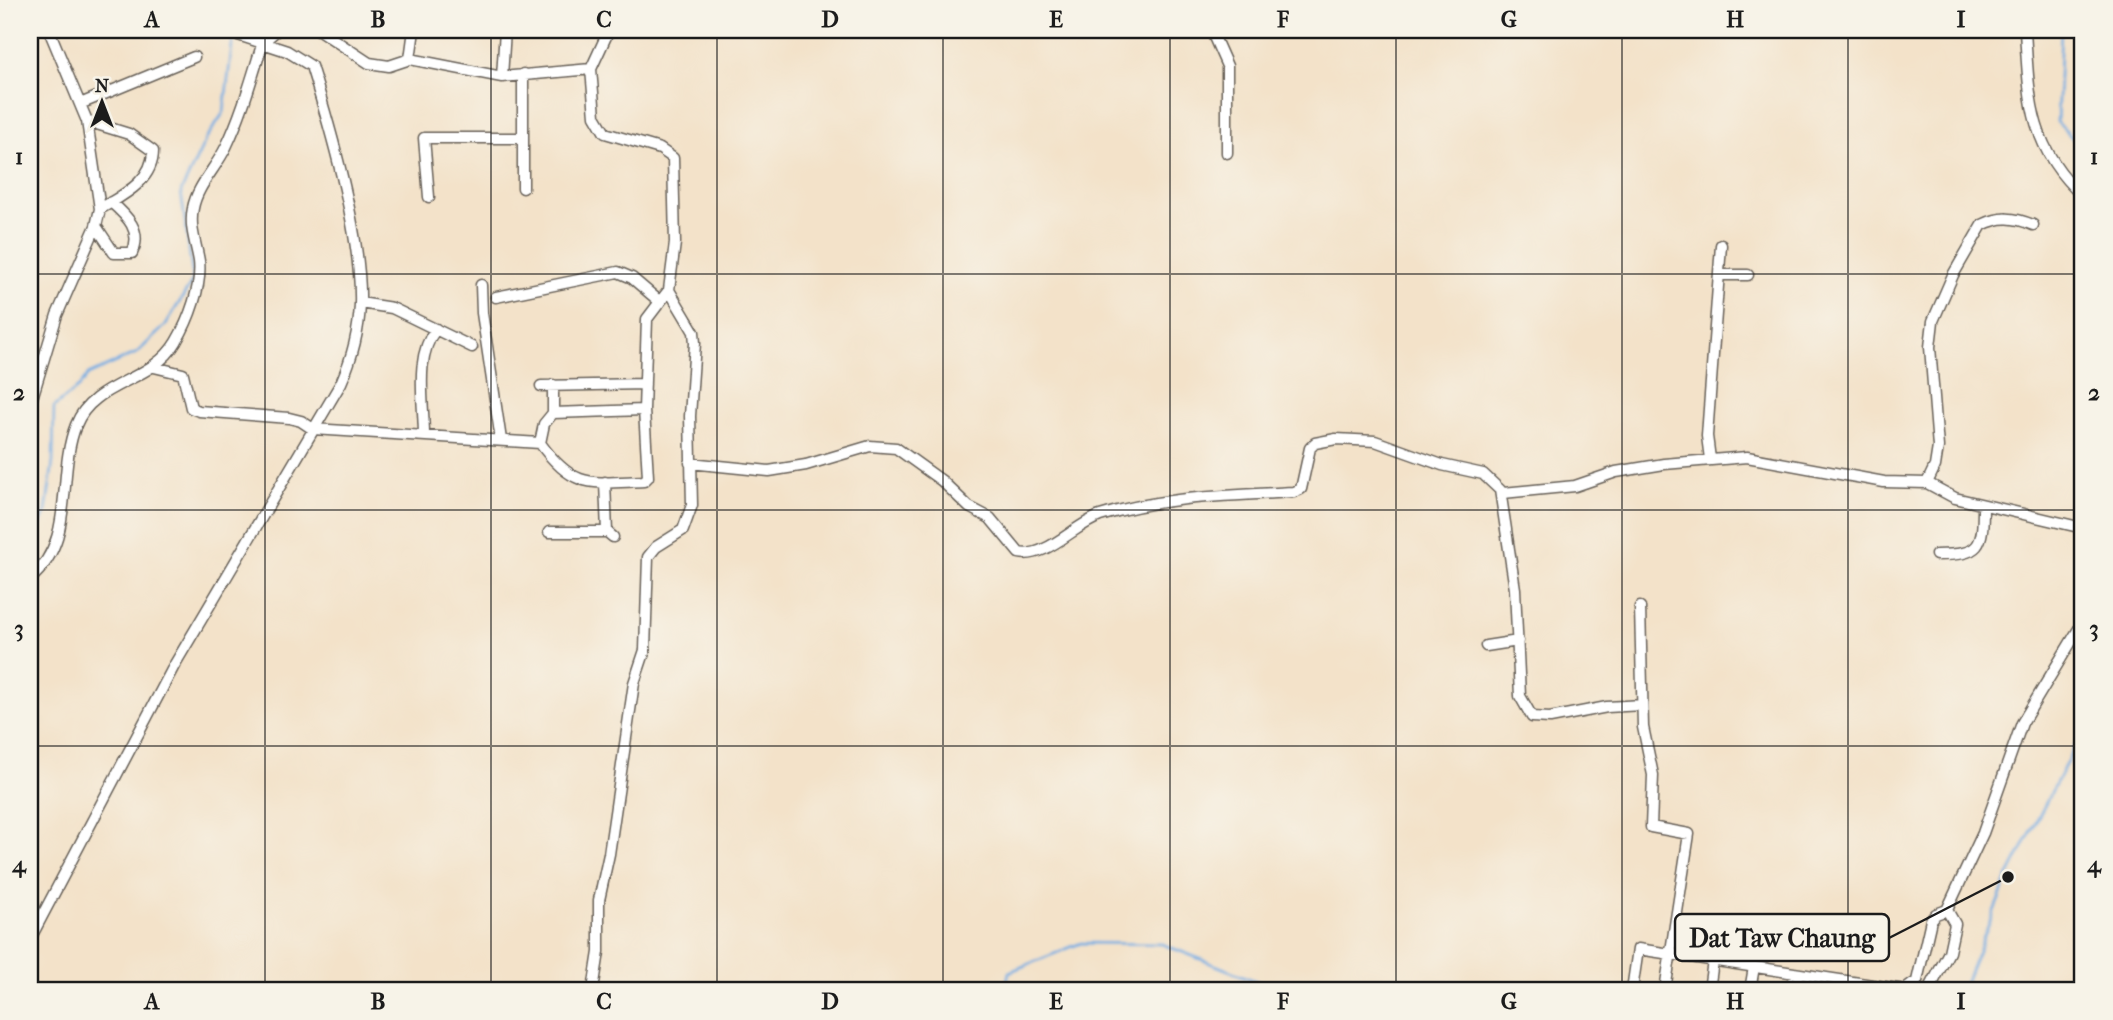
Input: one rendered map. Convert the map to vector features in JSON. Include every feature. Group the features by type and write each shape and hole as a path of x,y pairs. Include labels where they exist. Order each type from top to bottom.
{"street":[{"path":"30,405 57,315 96,226 100,209 87,121 50,31 63,30"},
{"path":"30,939 175,664 350,363 360,303 351,227 311,66 301,57 223,30"},
{"path":"30,579 49,557 58,535 77,422 97,398 153,368 174,345 192,304 199,272 191,220 193,205 226,147 263,42 277,30"},
{"path":"410,59 414,30"},
{"path":"502,77 505,30"},
{"path":"153,368 183,374 191,408 289,418 301,421 313,429 540,443 569,476 583,482 644,481 648,477 644,410 647,319 669,290 675,243 673,158 660,149 606,133 594,116 591,69 609,30"},
{"path":"1211,30 1227,66 1227,153"},
{"path":"2025,30 2029,96 2036,129 2044,149 2069,183 2083,196"},
{"path":"322,31 369,63 389,66 410,59 502,77 591,69"},
{"path":"80,104 194,57"},
{"path":"523,74 523,188"},
{"path":"87,121 130,134 153,151 153,164 146,176 100,209"},
{"path":"429,197 424,138 523,138"},
{"path":"96,226 114,253 132,253 134,226 130,218 111,202"},
{"path":"1927,483 1935,466 1938,447 1930,347 1936,310 1982,225 2003,218 2016,218 2033,225"},
{"path":"1710,459 1707,436 1721,245"},
{"path":"496,297 618,272 632,278 659,301"},
{"path":"1719,275 1748,275"},
{"path":"481,285 482,313 501,440"},
{"path":"593,990 600,952 599,900 610,854 634,683 645,650 648,557 656,547 675,537 687,524 692,505 690,463 694,331 669,290"},
{"path":"360,303 392,308 472,347"},
{"path":"424,436 423,355 428,339 436,329"},
{"path":"541,386 645,384"},
{"path":"540,443 544,424 553,412 553,386"},
{"path":"553,412 644,410"},
{"path":"690,463 769,471 806,465 870,446 896,448 933,474 969,507 983,512 1002,530 1019,553 1028,555 1037,553 1081,524 1127,509 1200,497 1301,489 1310,448 1325,440 1375,441 1392,445 1442,465 1483,474 1503,493 1518,641 1520,696 1532,717 1550,718 1607,707 1642,705"},
{"path":"1503,493 1574,486 1616,472 1710,459 1747,457 1884,482 1927,483 1955,498 2083,528"},
{"path":"549,532 610,534 605,482"},
{"path":"1936,555 1960,555 1978,546 1983,537 1983,505"},
{"path":"1640,607 1642,705 1646,744 1652,762 1651,827 1689,834 1665,990"},
{"path":"1632,990 1638,949 1905,990 1917,981 1931,920 1936,914 1947,910 1983,833 2026,715 2083,622"},
{"path":"1486,646 1518,641"},
{"path":"1929,990 1949,952 1955,924 1947,910"},
{"path":"1709,990 1713,961"},
{"path":"1750,990 1754,967"},
{"path":"1792,990 1794,973"}],"waterway":[{"path":"2061,30 2057,122 2083,149"},
{"path":"30,546 46,512 53,462 54,407 79,387 88,375 137,353 165,326 193,280 181,192 206,139 224,112 233,37"},
{"path":"1962,990 2008,877 2083,730"},
{"path":"1005,990 1009,972 1081,943 1162,944 1279,990"}],"place":[{"name":"Dat Taw Chaung","path":"2008,877"}]}
